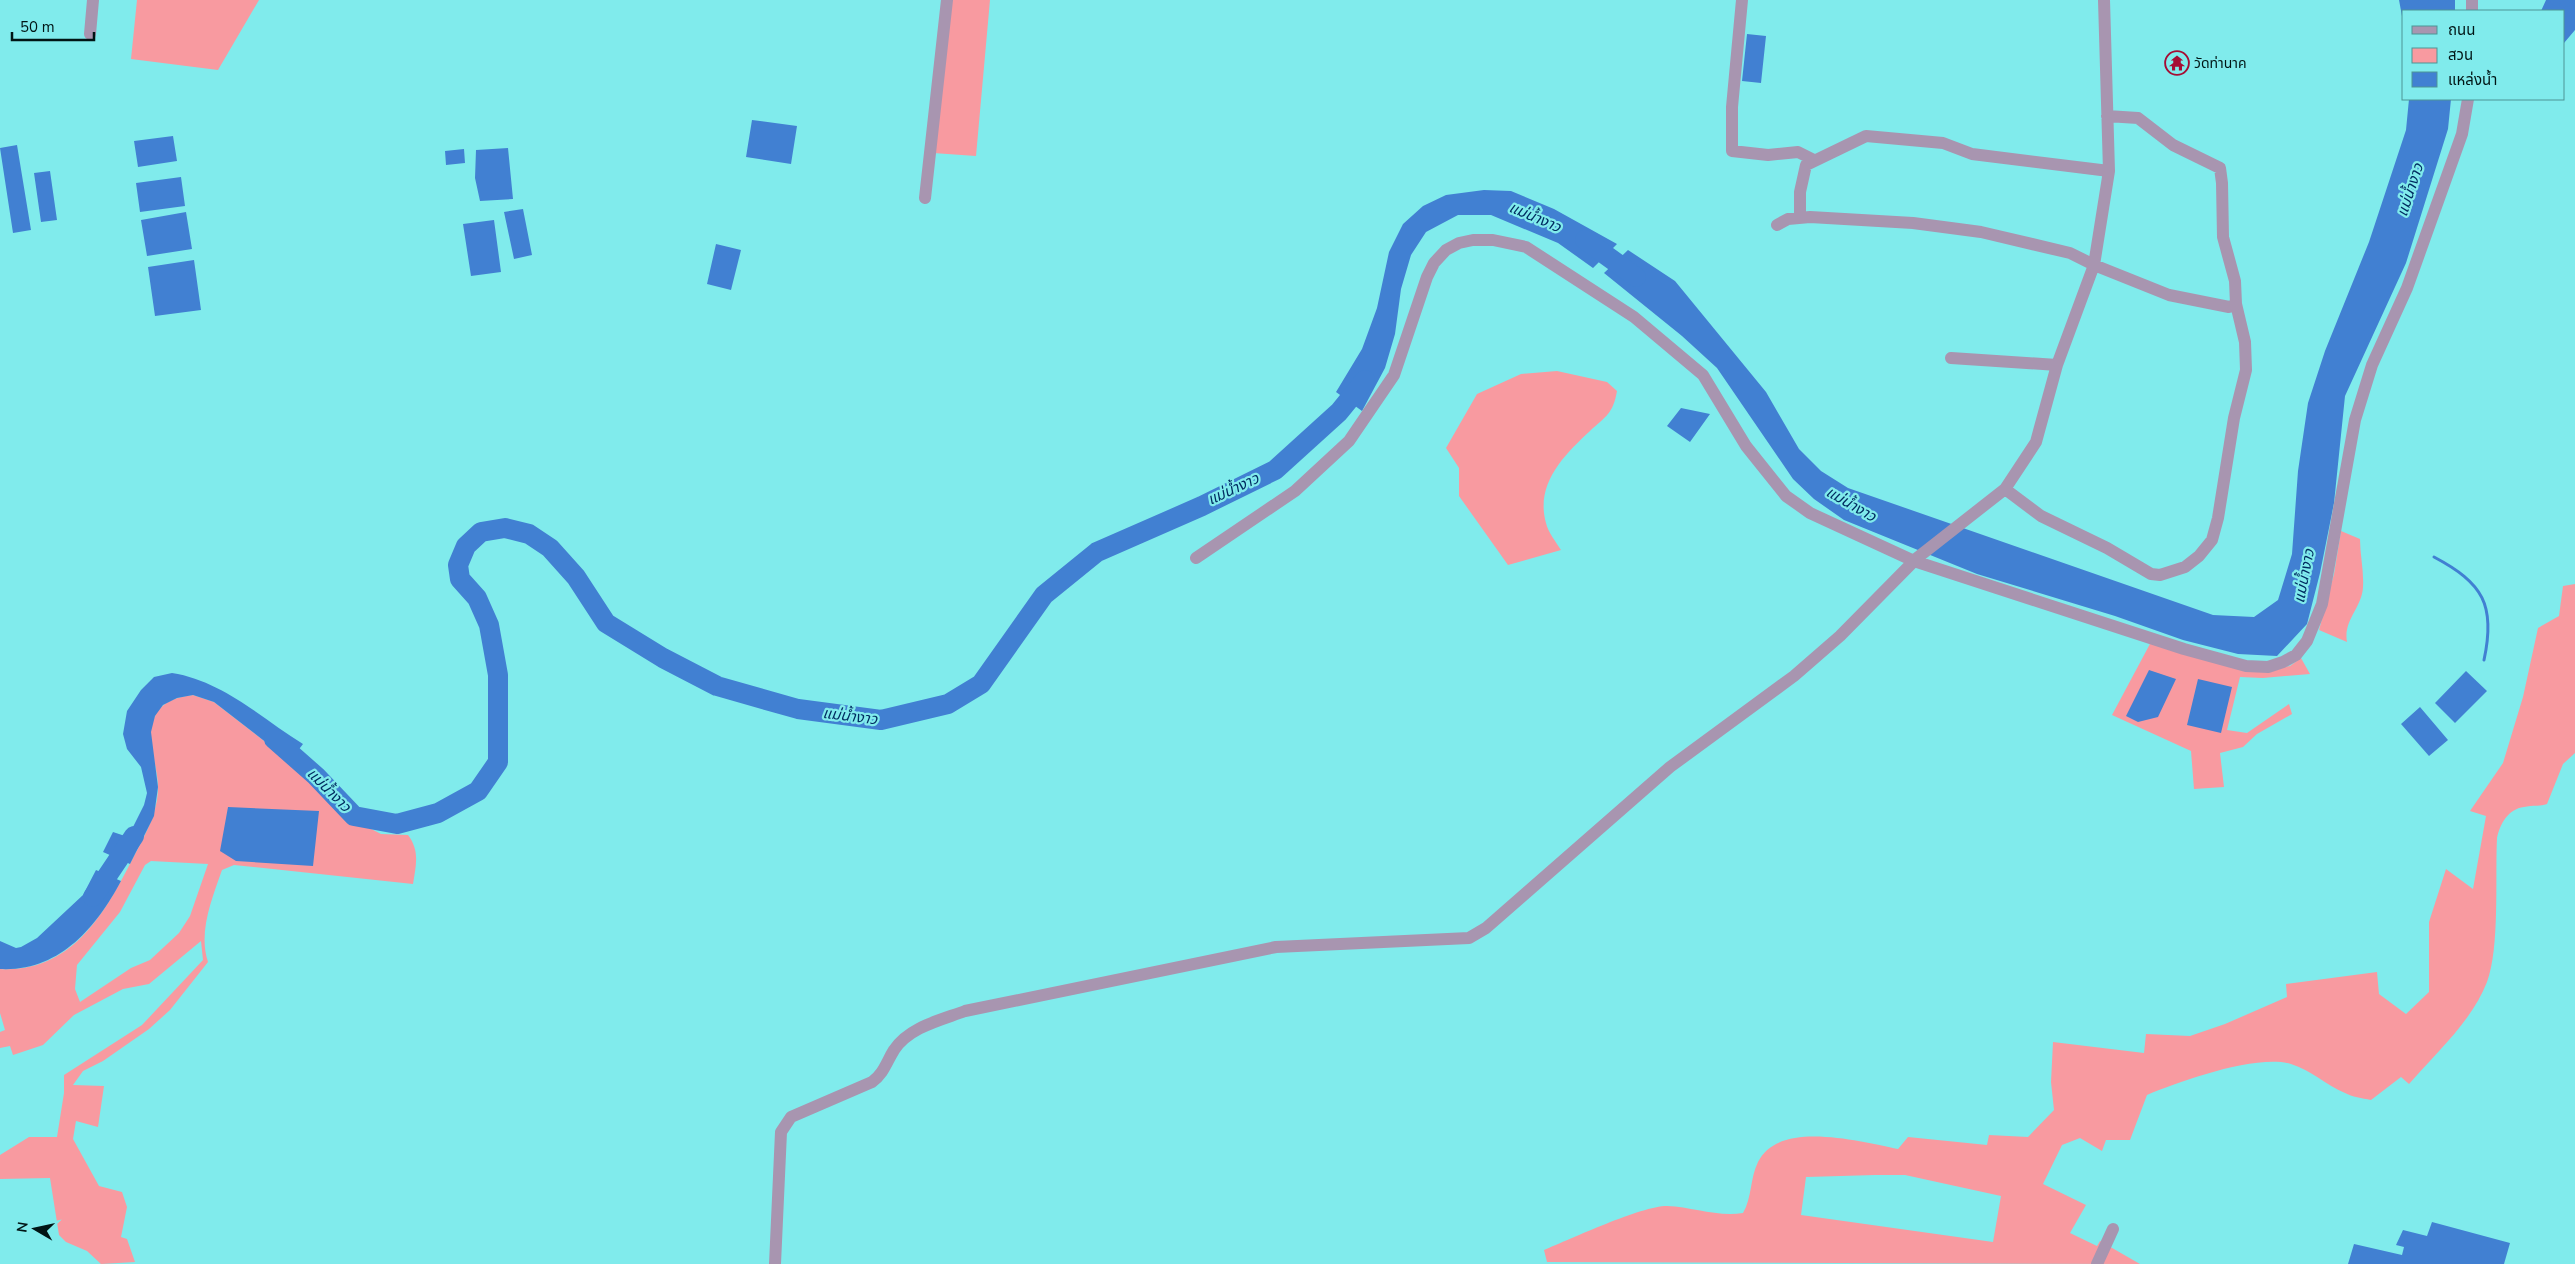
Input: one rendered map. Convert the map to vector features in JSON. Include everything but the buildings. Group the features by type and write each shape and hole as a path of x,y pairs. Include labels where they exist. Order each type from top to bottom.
{"street":[{"path":"90,34 93,0"},
{"path":"925,198 947,0"},
{"path":"1742,0 1732,107 1732,151 1768,155 1798,152 1814,160"},
{"path":"775,1264 776,1202 781,1132 785,1124 791,1117 872,1082 881,1075 894,1050 905,1037 922,1027 965,1011 1276,947 1468,938 1486,928 1670,767 1794,676 1840,636 1916,560 2005,489 2036,442 2057,365 2094,265 2109,171 2104,0"},
{"path":"1196,558 1295,491 1349,441 1394,375 1427,277 1434,263 1446,250 1473,240 1510,242 1526,248 1634,317 1706,379 1746,446 1794,503 1810,514 1916,560 2184,649 2246,666 2268,667 2283,662 2296,655 2307,641 2322,604 2355,420 2372,365 2407,288 2462,134 2468,100"},
{"path":"2005,489 2041,516 2107,548 2151,574 2160,576 2185,567 2199,556 2212,540 2218,518 2234,418 2246,370 2245,342 2236,304 2235,280 2223,237 2220,168 2173,145 2138,118 2107,116"},
{"path":"1800,217 1800,192 1806,165 1866,136 1943,143 1972,154 2109,171"},
{"path":"1777,225 1788,219 1800,217 1913,223 1981,232 2070,253 2094,265 2169,294 2229,306 2236,304"},
{"path":"1951,358 2057,365"},
{"path":"2097,1264 2113,1229"}],"green space":[{"path":"137,0 259,0 218,70 131,59"},
{"path":"950,0 990,0 976,156 933,153"},
{"path":"1557,371 1607,382 1617,391 1615,399 1611,410 1605,418 1580,440 1562,460 1548,483 1544,509 1546,523 1561,550 1508,565 1459,496 1459,468 1446,448 1477,394 1521,374"},
{"path":"2341,531 2360,539 2363,575 2362,594 2350,620 2346,634 2347,642 2319,630 2334,574"},
{"path":"2575,584 2575,753 2563,764 2547,804 2518,808 2509,814 2500,828 2497,838 2494,950 2487,982 2472,1010 2452,1036 2409,1084 2401,1077 2371,1100 2348,1094 2291,1064 2276,1062 2259,1063 2198,1076 2147,1095 2130,1140 2106,1140 2102,1151 2080,1138 2062,1145 2043,1184 2086,1205 2070,1233 2097,1246 2100,1241 2140,1264 1547,1262 1544,1250 1624,1217 1655,1207 1677,1207 1724,1214 1743,1213 1758,1162 1769,1149 1784,1141 1802,1137 1822,1137 1898,1149 1908,1137 1987,1145 1989,1135 2028,1137 2054,1110 2051,1082 2053,1042 2144,1053 2146,1034 2190,1036 2225,1024 2287,997 2286,984 2377,972 2379,994 2406,1014 2429,992 2429,922 2446,869 2473,889 2486,816 2470,811 2503,763 2523,697 2538,628 2559,616 2563,586","holes":["1905,1175 2001,1196 1993,1242 1801,1215 1806,1177"]},
{"path":"2151,642 2275,669 2290,666 2301,658 2310,674 2263,678 2240,677 2227,730 2247,733 2289,704 2292,714 2257,734 2243,747 2220,753 2224,787 2194,789 2191,751 2112,715"},
{"path":"193,695 214,702 290,761 350,818 381,834 408,835 416,853 413,884 234,865 222,870 205,927 205,951 208,962 170,1010 149,1029 103,1061 83,1071 73,1085 104,1086 98,1127 76,1121 73,1139 99,1186 122,1192 127,1207 121,1237 127,1239 135,1262 101,1264 87,1251 66,1242 59,1235 50,1178 0,1179 0,1155 29,1137 57,1137 64,1093 64,1075 142,1025 203,960 201,941 149,984 123,989 74,1015 43,1045 13,1055 10,1046 0,1048 0,1032 5,1030 0,1013 0,969 25,968 47,961 66,950 83,936 98,918 122,879 146,832 156,806 158,787 151,742 152,724 155,716 166,703","holes":["151,861 208,864 190,916 179,933 150,960 131,968 80,1002 75,989 77,965 120,912 145,865"]}],"water":[{"path":"2399,0 2455,0 2455,10 2402,10 2402,16"},
{"path":"2546,0 2575,0 2575,30 2565,42 2565,10 2541,10"},
{"path":"1747,34 1766,36 1761,83 1742,81"},
{"path":"2409,100 2451,100 2448,129 2406,263 2345,396 2334,503 2320,573 2307,624 2277,656 2238,654 2183,640 2115,616 1977,574 1844,520 1814,499 1793,479 1717,368 1682,336 1604,273 1628,250 1675,281 1766,392 1799,449 1821,471 1848,488 2213,615 2254,617 2278,600 2292,554 2298,471 2308,403 2325,351 2369,242 2406,130"},
{"path":"752,120 797,126 791,164 746,157"},
{"path":"173,136 177,161 138,167 134,141"},
{"path":"17,145 31,230 13,233 0,148"},
{"path":"508,148 513,199 480,201 475,178 476,150"},
{"path":"464,149 465,163 446,165 445,151"},
{"path":"50,171 57,220 41,222 34,173"},
{"path":"181,177 185,206 140,212 136,183"},
{"path":"1484,190 1511,191 1554,209 1617,244 1593,268 1558,243 1491,215 1458,215 1426,232 1411,255 1401,289 1395,334 1385,368 1362,411 1336,392 1362,349 1377,308 1389,252 1403,224 1423,206 1446,195"},
{"path":"523,209 532,255 514,259 504,212"},
{"path":"186,212 192,249 147,256 141,220"},
{"path":"494,220 501,272 471,276 463,224"},
{"path":"716,244 741,250 731,290 707,284"},
{"path":"194,260 201,310 155,316 148,267"},
{"path":"1681,408 1710,414 1690,442 1667,426"},
{"path":"2149,670 2176,679 2158,717 2138,722 2126,716"},
{"path":"2466,671 2487,691 2455,723 2435,703"},
{"path":"172,673 191,677 225,692 303,744 290,761 214,702 193,695 177,698 163,705 155,716 151,732 158,787 154,816 130,864 103,852 113,832 128,837 144,805 147,793 141,767 127,749 123,734 127,711 141,690 154,677"},
{"path":"2198,679 2232,687 2221,733 2187,725"},
{"path":"2420,707 2448,740 2429,756 2401,724"},
{"path":"228,807 319,811 313,866 236,861 220,851"},
{"path":"96,870 121,881 100,915 87,930 58,955 40,963 21,968 0,969 0,941 16,948 37,938 83,895"},
{"path":"2432,1222 2510,1243 2504,1264 2348,1264 2354,1244 2402,1255 2404,1247 2396,1245 2403,1230 2427,1236"}],"waterway":[{"name":"แม่น้ำงาว","path":"1585,240 1636,277"},
{"name":"แม่น้ำงาว","path":"274,739 316,776 354,816 397,824 438,813 478,791 498,762 498,675 489,625 477,598 460,579 458,565 466,546 481,532 505,528 529,534 550,548 576,577 606,623 663,658 717,686 798,709 881,720 948,704 981,684 1044,595 1097,552 1202,506 1275,470 1339,412 1365,380"},
{"path":"2434,557 2464,576 2475,587 2482,598 2488,624 2484,660"},
{"name":"แม่น้ำงาว","path":"93,897 134,836"}],"place":[{"name":"วัดท่านาค","path":"2177,63"}]}
